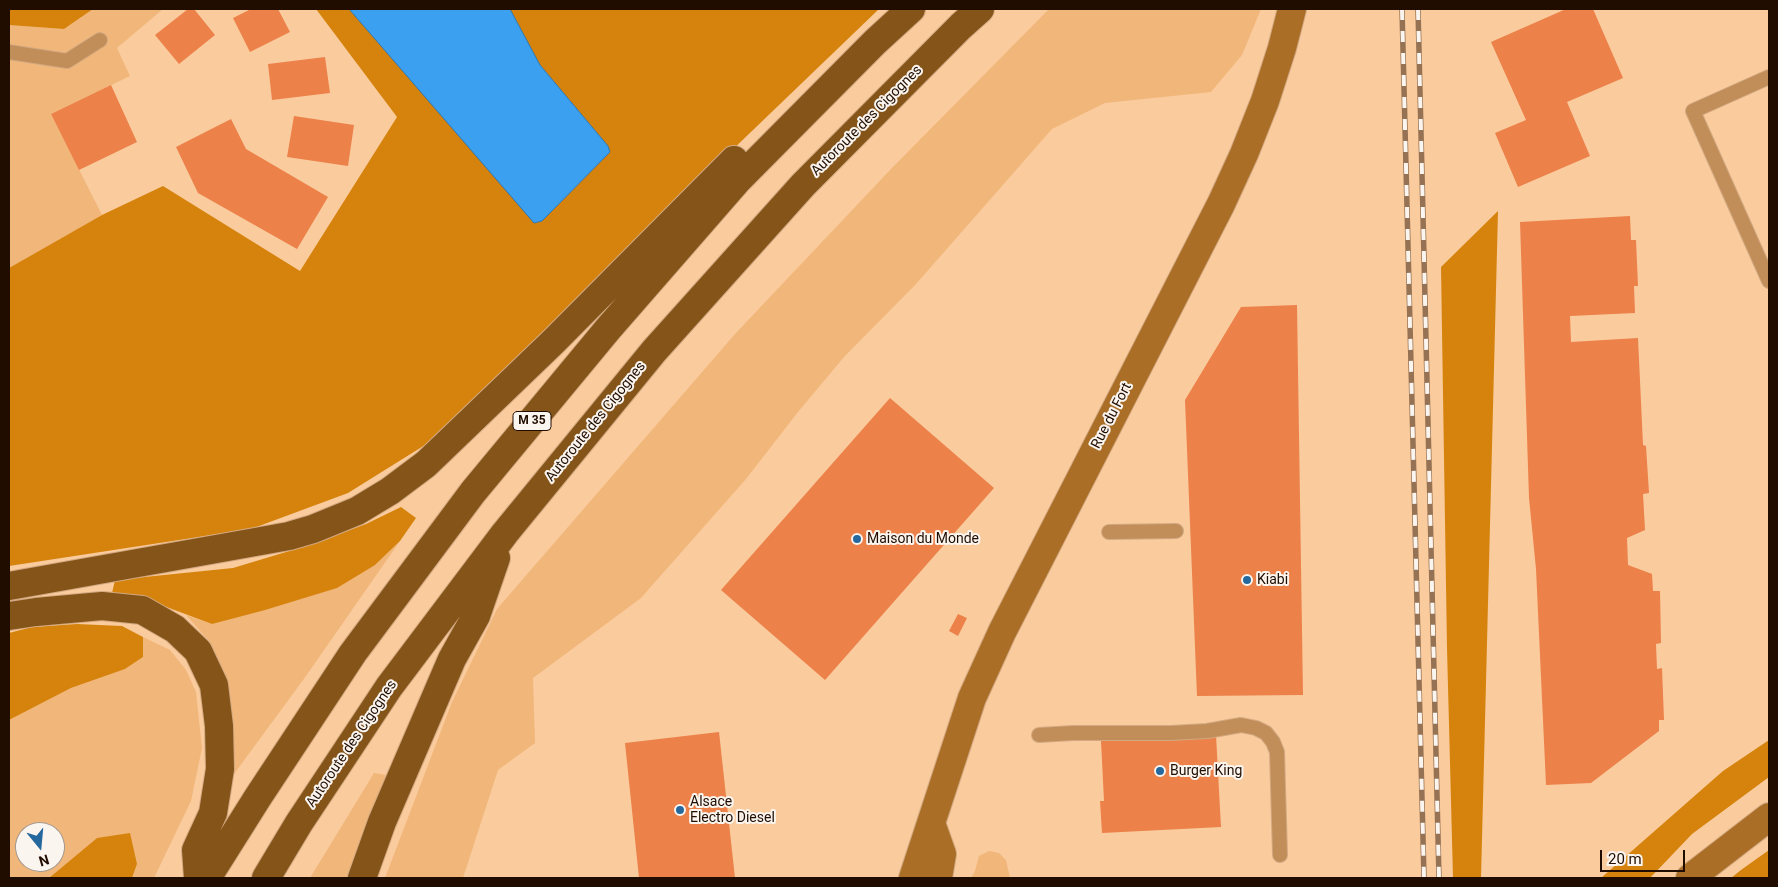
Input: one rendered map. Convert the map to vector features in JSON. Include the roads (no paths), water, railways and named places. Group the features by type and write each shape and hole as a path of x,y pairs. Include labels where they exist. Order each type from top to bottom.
{"highway":[{"path":"9,586 290,536 357,511 390,491 426,464 553,342 661,231 887,9"},
{"name":"M 35","path":"207,878 353,653 473,492 608,329 737,181 875,42 911,9"},
{"name":"Autoroute des Cigognes","path":"266,878 299,823 389,687 505,533 654,351 790,200 980,9"},
{"path":"362,878 382,822 452,659 476,616 505,533"},
{"path":"9,616 102,606 142,610 176,628 198,652 214,685 219,726 220,769 213,813 196,850 198,878"}],"main road":[{"name":"Rue du Fort","path":"913,878 972,698 1002,632 1221,204 1244,154 1265,101 1292,9"},
{"path":"1690,878 1769,817"},
{"path":"931,823 942,854 938,878"}],"lane":[{"path":"9,52 67,62 100,40"},
{"path":"1769,77 1693,111 1769,281"},
{"path":"1109,532 1176,531"},
{"path":"1039,735 1171,733 1241,725 1256,728 1266,733 1274,742 1277,752 1280,855"}],"water":[{"path":"349,9 510,9 540,65 608,146 610,152 542,221 534,223"}],"railway":[{"path":"1402,9 1424,878"},
{"path":"1418,9 1439,878"}],"place":[{"name":"Maison du Monde","path":"857,539"},
{"name":"Kiabi","path":"1247,580"},
{"name":"Burger King","path":"1160,771"},
{"name":"Alsace Electro Diesel","path":"680,810"}]}
